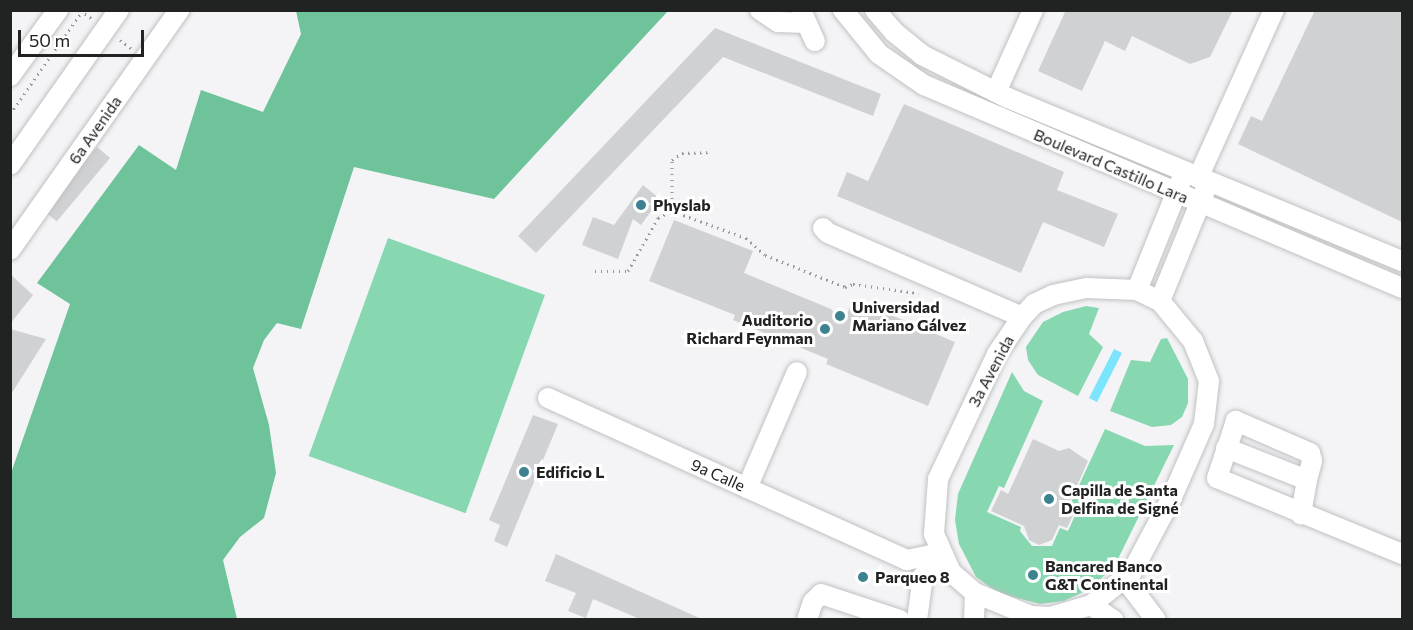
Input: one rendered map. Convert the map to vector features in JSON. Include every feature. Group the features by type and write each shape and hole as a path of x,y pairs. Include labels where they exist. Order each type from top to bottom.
{"street":[{"path":"10,76 57,10"},
{"path":"10,165 118,10"},
{"name":"6a Avenida","path":"10,250 179,10"},
{"path":"760,10 778,22 804,17 815,41"},
{"name":"Boulevard Castillo Lara","path":"843,10 879,54 908,76 1077,153 1402,288"},
{"name":"Boulevard Castillo Lara","path":"875,10 922,55 1002,95 1197,178 1402,261"},
{"path":"1000,119 1002,95 1033,10"},
{"path":"1160,301 1200,203 1197,178 1272,11"},
{"path":"908,76 922,55"},
{"path":"1077,153 1084,131"},
{"path":"917,620 923,576 939,551 962,584 1029,618 1050,617 1091,605 1125,579 1168,506 1204,424 1209,381 1193,341 1160,301 1137,290 1175,193 1197,178"},
{"path":"823,228 828,233 1022,317"},
{"path":"1324,255 1333,233"},
{"name":"3a Avenida","path":"939,551 938,478 997,354 1022,317 1034,304 1053,295 1087,288 1137,290"},
{"path":"747,488 798,372"},
{"name":"9a Calle","path":"548,398 888,549 939,551"},
{"path":"1301,514 1306,480 1312,461 1310,453 1244,423 1236,422 1216,477 1301,514 1402,554"},
{"path":"1226,448 1306,480"},
{"path":"1125,579 1156,620"},
{"path":"974,620 975,592"},
{"path":"807,620 813,602 821,594 900,620"},
{"path":"1091,605 1113,620"}],"path":[{"path":"10,114 83,10"},
{"path":"672,211 672,160 682,153 711,152"},
{"path":"595,271 628,271 658,218 672,211 746,238 765,255 832,283 845,287 853,284 891,288 924,296"}],"green space":[{"path":"296,11 668,11 494,199 354,167 301,329 277,323 264,340 253,368 269,425 276,473 264,518 240,537 223,560 237,619 11,619 11,473 70,304 37,283 139,145 176,170 201,90 263,112 301,34"},
{"path":"388,238 545,295 466,513 309,456"},
{"path":"1086,306 1099,308 1089,334 1103,347 1078,396 1038,375 1028,360 1026,347 1043,322 1063,312"},
{"path":"1167,338 1188,379 1188,403 1182,417 1171,425 1152,427 1110,411 1131,360 1150,362 1161,339"},
{"path":"1012,372 1024,391 1043,401 1004,488 999,486 987,512 1021,527 1020,531 1032,546 1052,546 1060,528 1068,531 1077,511 1069,507 1105,429 1145,446 1174,445 1115,565 1090,589 1064,601 1040,604 998,593 976,577 959,544 955,520 958,494"}],"water":[{"path":"1114,349 1122,353 1097,402 1089,398"}],"building":[{"path":"1066,10 1233,10 1210,57 1190,64 1132,36 1125,51 1105,41 1082,91 1038,71"},
{"path":"1315,10 1402,10 1402,222 1238,144 1251,116 1262,121"},
{"path":"715,28 881,94 873,116 723,57 536,253 518,236"},
{"path":"904,104 1064,172 1057,190 1118,214 1104,247 1043,222 1021,273 837,196 847,172 868,181"},
{"path":"97,147 110,158 57,222 44,211"},
{"path":"643,185 660,199 641,225 633,219 618,259 582,245 593,217 614,225"},
{"path":"674,220 753,251 744,273 831,309 843,324 853,299 955,342 928,406 826,364 828,359 733,320 735,315 649,281"},
{"path":"10,274 33,295 10,324"},
{"path":"10,329 46,339 10,396"},
{"name":"Edificio L","path":"533,415 558,424 507,547 494,541 500,525 489,520"},
{"path":"1033,439 1059,451 1069,448 1088,461 1067,508 1075,511 1067,528 1059,525 1052,540 1039,545 1029,540 1024,526 991,511 1001,490 1008,494"},
{"path":"556,554 704,620 642,620 593,599 586,618 568,611 576,593 545,581"}],"place":[{"name":"Physlab","path":"641,205"},
{"name":"Universidad Mariano Gálvez","path":"840,316"},
{"name":"Auditorio Richard Feynman","path":"825,329"},
{"name":"Edificio L","path":"524,472"},
{"name":"Capilla de Santa Delfina de Signé","path":"1049,499"},
{"name":"Bancared Banco G&T Continental","path":"1033,575"},
{"name":"Parqueo 8","path":"863,577"}]}
